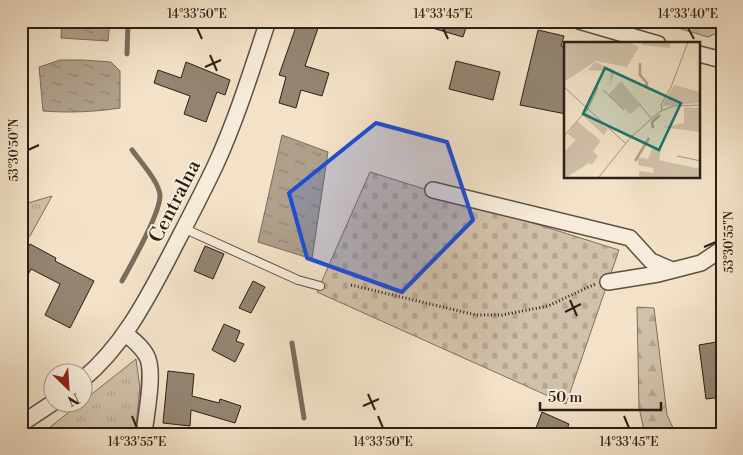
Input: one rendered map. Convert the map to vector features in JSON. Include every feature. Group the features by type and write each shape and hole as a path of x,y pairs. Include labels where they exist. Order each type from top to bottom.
{"street":[{"name":"Centralna","path":"92,371 107,357 146,301 184,228 216,164 243,97 268,21"},
{"path":"578,21 651,42"},
{"path":"700,54 722,60"},
{"path":"433,190 630,238 651,261 672,270"},
{"path":"608,282 701,263 722,249"},
{"path":"125,333 139,345 148,358 150,369 144,434"},
{"path":"21,424 42,410"}],"lane":[{"path":"184,228 298,280 320,286"}],"path":[{"path":"350,285 476,315 502,315 548,306 591,285 608,282"}],"highlighted area":[{"path":"376,123 447,142 473,220 402,292 307,258 289,193"}],"green space":[{"path":"654,21 722,21 722,31 708,37"},
{"path":"370,172 619,250 566,404 317,292"},
{"path":"52,196 30,236 21,239 21,205"},
{"path":"637,307 654,308 667,415 676,434 645,434 639,408"},
{"path":"136,359 140,388 135,434 37,434 49,428 69,412 92,412 92,394"}],"water":[{"path":"62,21 110,21 108,41 61,38"},
{"path":"60,60 111,62 120,71 120,108 82,112 43,111 39,67"},
{"path":"282,135 328,152 312,259 258,242"}],"building":[{"path":"298,21 318,28 305,66 329,73 322,96 301,90 296,108 279,103 286,77 279,75"},
{"path":"422,21 468,21 463,37 422,25"},
{"path":"538,30 564,36 561,46 564,47 564,114 520,105"},
{"path":"456,61 500,72 493,100 449,89"},
{"path":"186,62 230,80 225,95 217,92 206,122 184,114 190,96 154,83 158,70 181,78"},
{"path":"30,244 56,258 55,261 94,281 70,328 45,315 60,284 31,269 21,288 21,261"},
{"path":"205,246 224,254 213,279 194,271"},
{"path":"253,281 265,287 251,313 239,308"},
{"path":"224,324 240,331 236,341 244,344 235,362 212,350"},
{"path":"722,341 722,397 706,399 699,345"},
{"path":"168,371 194,374 192,396 219,403 220,399 241,406 235,423 191,410 190,426 163,423"},
{"path":"542,412 569,424 565,434 549,434 536,428"}],"waterway":[{"path":"127,54 128,21"},
{"path":"122,281 151,226 160,196 157,185 132,150"},
{"path":"292,343 304,418"}]}
